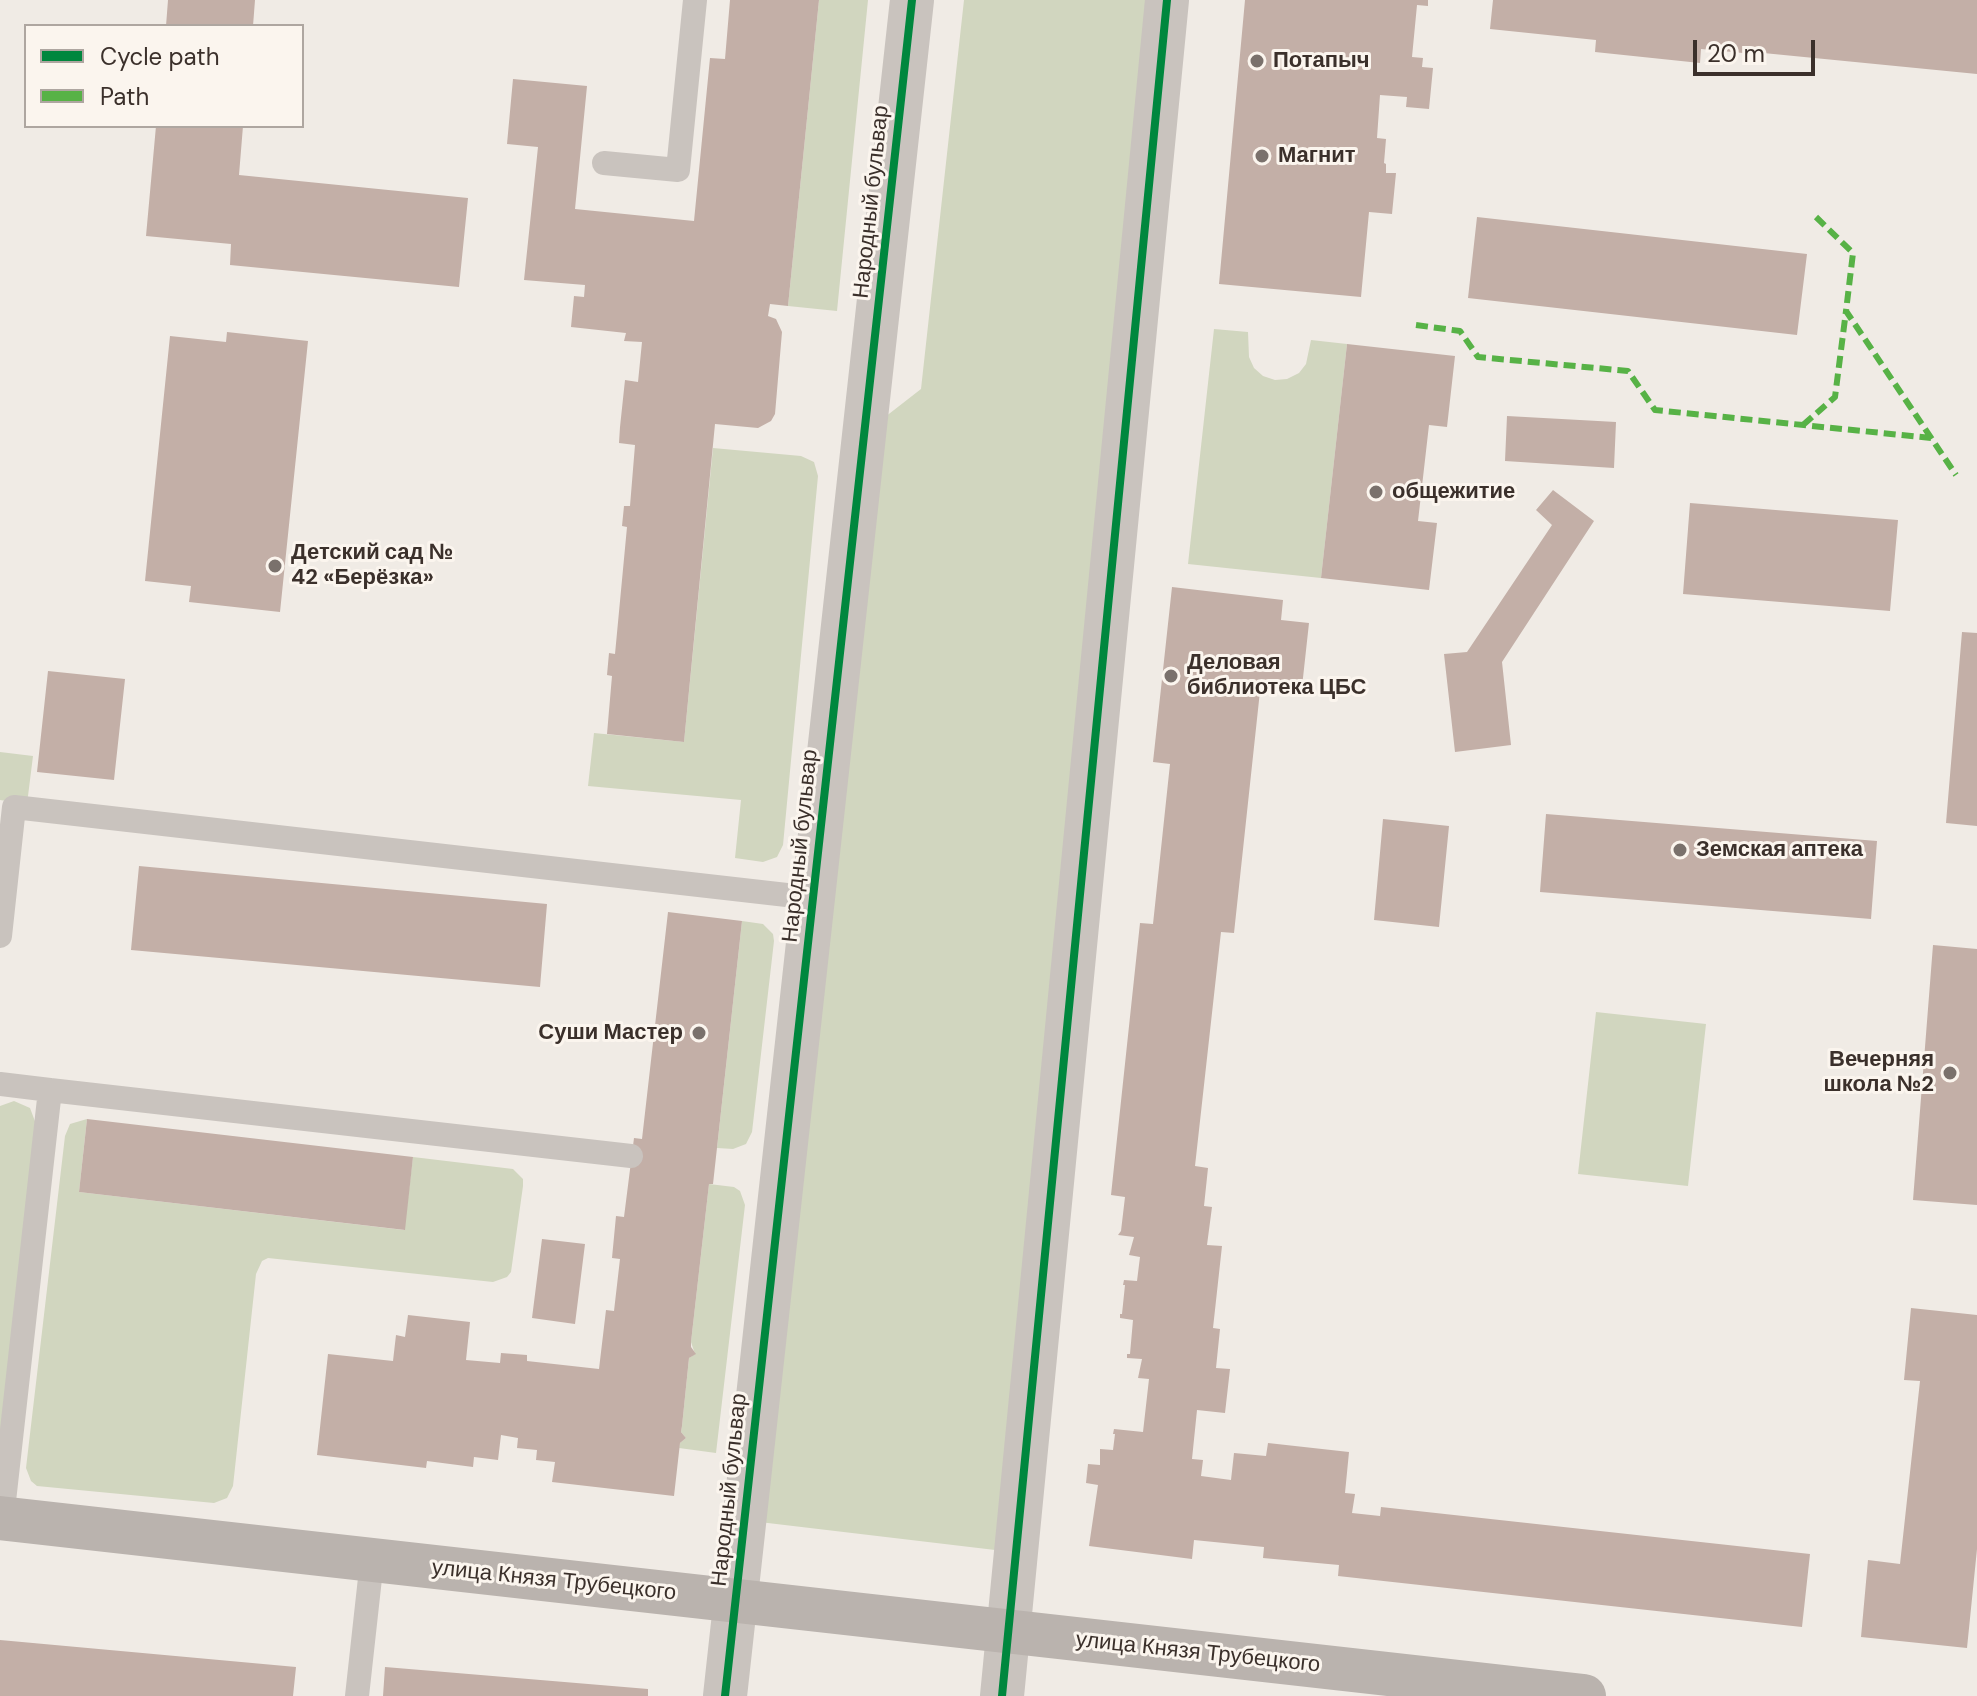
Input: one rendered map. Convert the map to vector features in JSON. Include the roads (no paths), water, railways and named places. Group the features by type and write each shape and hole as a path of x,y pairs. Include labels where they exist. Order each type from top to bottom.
{"street":[{"name":"Народный бульвар","path":"725,1696 912,0"},
{"path":"1002,1696 1167,0"},
{"name":"улица Князя Трубецкого","path":"1,1518 1584,1696"}],"lane":[{"path":"604,163 678,170 695,0"},
{"path":"0,936 14,807 813,898"},
{"path":"0,1084 631,1156"},
{"path":"1,1518 50,1090"},
{"path":"357,1696 372,1560"}],"place":[{"name":"Потапыч","path":"1257,61"},
{"name":"Магнит","path":"1262,156"},
{"name":"общежитие","path":"1376,492"},
{"name":"Детский сад № 42 «Берёзка»","path":"275,566"},
{"name":"Деловая библиотека ЦБС","path":"1171,676"},
{"name":"Земская аптека","path":"1680,850"},
{"name":"Суши Мастер","path":"699,1033"},
{"name":"Вечерняя школа №2","path":"1950,1073"}]}
